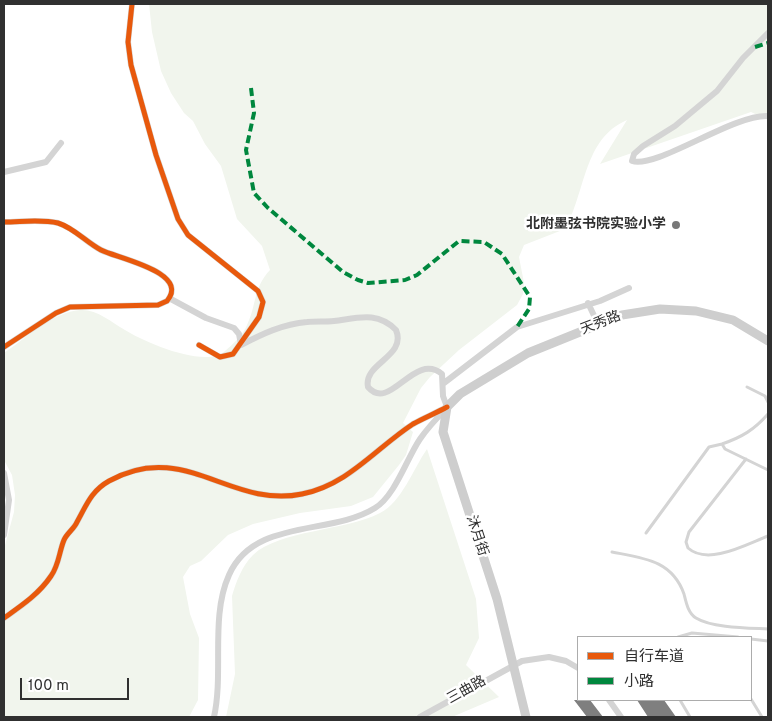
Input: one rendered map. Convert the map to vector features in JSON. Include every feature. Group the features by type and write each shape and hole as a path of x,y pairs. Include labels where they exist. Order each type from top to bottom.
{"main road":[{"name":"天秀路","path":"447,407 460,394 528,354 598,324 642,311 679,309 716,314 733,320 768,340"},
{"name":"沐月街","path":"447,407 443,432 497,599 526,717"}],"street":[{"path":"132,4 128,42 131,65 156,155 178,219 188,235 262,296 262,312 233,354 220,357 199,346"},
{"path":"768,34 743,58 717,90 675,126 643,146 632,157 632,161 650,160 743,121 768,116"},
{"path":"4,172 46,162 61,143"},
{"path":"4,222 49,222 60,224 99,250 164,276 170,285 169,298"},
{"path":"444,383 517,327 630,288"},
{"path":"169,298 206,318 234,328 239,334 241,345"},
{"path":"4,348 56,313 70,306 158,305 169,298"},
{"path":"588,304 598,324"},
{"path":"241,345 281,326 306,322 374,317 385,320 396,330 398,341 393,352 367,378 368,387 372,392 385,394 410,375 427,370 439,372 442,374 444,383 442,396 447,407"},
{"path":"4,618 38,592 51,577 67,534 78,522 89,498 106,482 118,476 131,471 165,466 196,472 250,492 278,496 301,495 341,480 413,424 447,407"},
{"path":"214,717 219,695 222,595 229,574 241,556 257,544 274,536 355,517 376,508 398,481 420,439 447,407"},
{"path":"4,473 9,500 4,535"},
{"name":"三曲路","path":"420,717 530,658 549,657 566,661 577,667"},
{"path":"610,701 621,717"}],"lane":[{"path":"747,387 765,396 768,402"},
{"path":"646,533 709,447 742,438 756,428 768,414"},
{"path":"722,444 725,450 768,470"},
{"path":"746,459 689,532 686,542 688,548 699,554 712,554 768,536"},
{"path":"612,552 648,560 670,570 679,582 690,611 697,619 724,625 768,629"},
{"path":"682,636 692,633 723,636"},
{"path":"752,639 768,641"},
{"path":"681,701 690,717"},
{"path":"752,701 762,717"}],"shaded area":[{"path":"149,4 768,4 768,120 751,112 600,164 627,120 613,129 602,140 587,168 565,229 524,245 519,257 524,283 523,294 517,305 459,350 421,388 403,423 413,432 406,455 373,497 351,506 300,513 253,524 228,535 201,561 190,566 183,577 190,614 199,638 198,700 189,717 4,717 4,549 14,512 15,495 12,475 4,460 4,353 60,315 86,310 104,317 134,335 160,347 190,355 216,356 225,351 245,329 258,290 270,270 262,246 237,219 221,166 205,144 193,121 184,113 171,93 161,71 152,32"},
{"path":"427,449 476,599 479,638 466,665 499,697 452,717 226,717 235,674 232,596 240,574 249,559 264,547 279,540 349,524 380,513 388,508 401,493"}],"building":[{"path":"574,700 591,701 603,717 587,717"},
{"path":"638,701 665,701 676,717 648,717"}],"marked path":[{"path":"755,47 768,43"},
{"path":"251,88 254,113 246,150 254,193 268,208 343,272 368,283 405,280 417,275 459,241 484,242 502,254 530,297 529,309 517,327"}],"cycle path":[{"path":"132,4 128,42 131,65 156,155 178,219 188,235 258,291 263,302 259,317 233,354 220,357 199,345"},
{"path":"4,222 45,221 64,225 101,250 161,274 169,282 172,291 167,301 158,305 70,307 56,313 4,347"},
{"path":"4,618 41,588 54,572 65,538 76,524 93,494 109,481 136,470 161,467 207,477 252,492 276,496 302,494 334,483 361,465 413,424 447,407"}],"place":[{"name":"北附墨弦书院实验小学","path":"676,225"}]}
